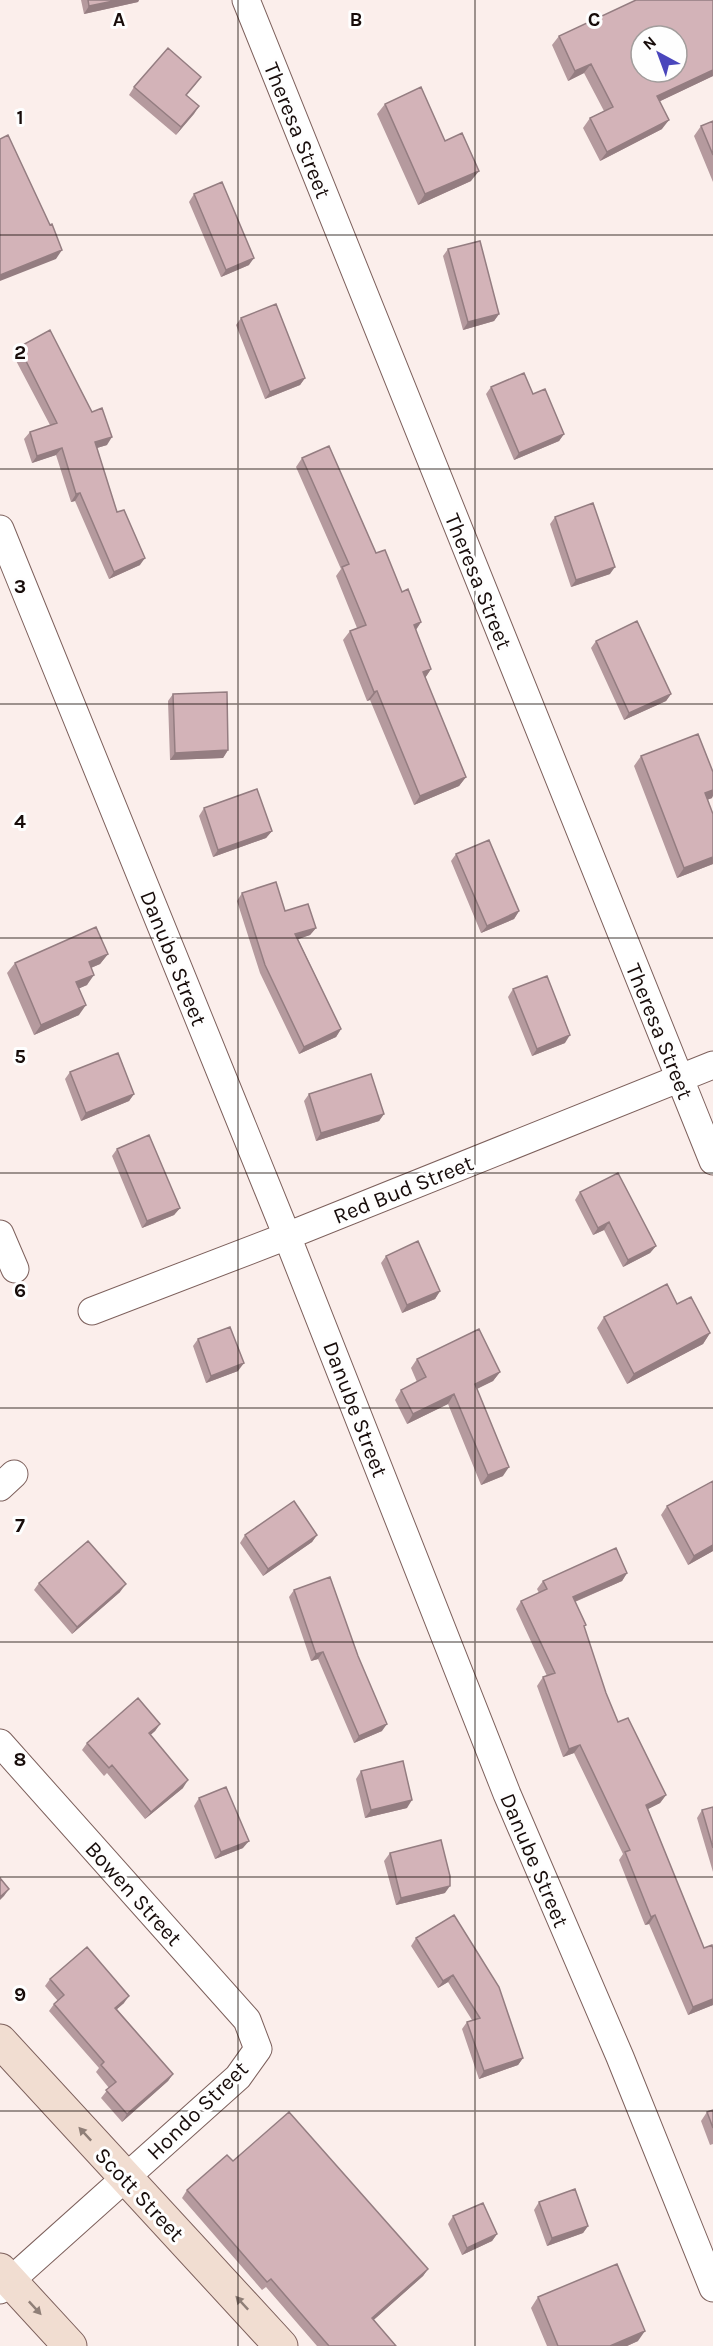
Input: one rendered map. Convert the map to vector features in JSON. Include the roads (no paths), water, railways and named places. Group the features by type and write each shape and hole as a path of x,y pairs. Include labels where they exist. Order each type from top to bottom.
{"main road":[{"name":"Scott Street","path":"0,2042 281,2346"},
{"path":"3,2280 70,2346"}],"street":[{"name":"Theresa Street","path":"246,0 713,1161"},
{"name":"Danube Street","path":"0,529 288,1236 507,1794 620,2057 713,2288"},
{"name":"Red Bud Street","path":"92,1311 288,1236 713,1065"},
{"path":"0,1234 15,1269"},
{"name":"Bowen Street","path":"0,1743 247,2020 258,2049"},
{"name":"Hondo Street","path":"3,2280 125,2177 238,2077 258,2049"}]}
